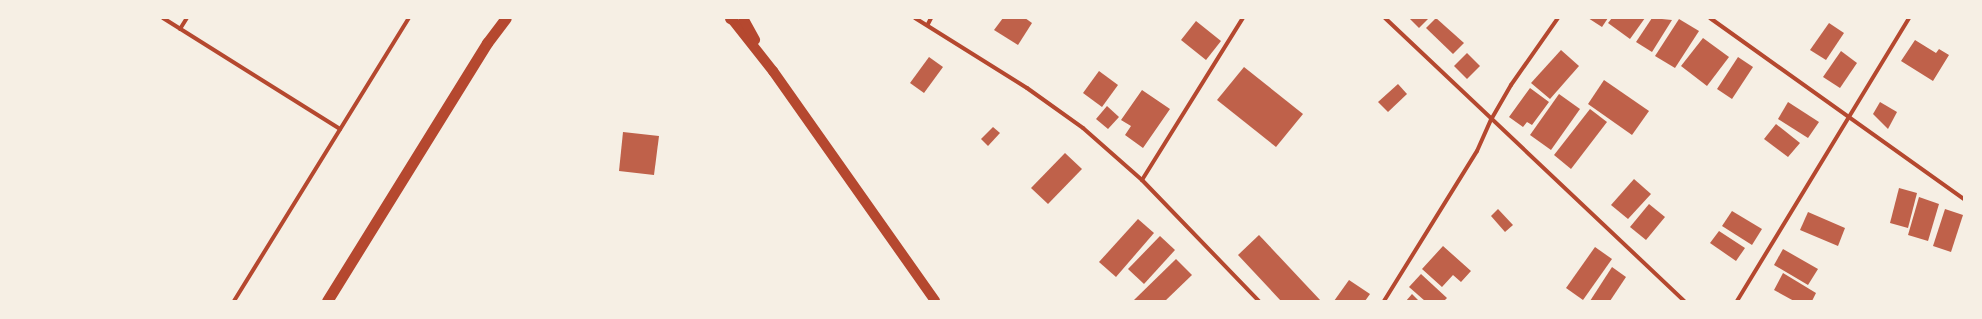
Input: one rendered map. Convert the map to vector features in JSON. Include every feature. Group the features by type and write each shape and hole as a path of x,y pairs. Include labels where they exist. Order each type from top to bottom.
{"highway":[{"path":"327,301 498,24 506,18"},
{"path":"498,24 516,18"}],"main road":[{"path":"734,18 935,301"}],"street":[{"path":"164,18 340,129"},
{"path":"180,29 187,18"},
{"path":"234,301 409,18"},
{"path":"915,18 928,24 1027,88 1077,124 1142,180 1259,301"},
{"path":"928,24 931,18"},
{"path":"1142,180 1243,18"},
{"path":"1385,18 1684,301"},
{"path":"1384,301 1477,151 1492,118 1558,18"},
{"path":"1710,18 1964,199"},
{"path":"1736,301 1850,117 1909,18"}],"building":[{"path":"1003,18 1025,18 1032,23 1018,45 994,30"},
{"path":"1409,18 1429,18 1419,28"},
{"path":"1436,18 1464,43 1453,54 1426,28"},
{"path":"1588,18 1608,18 1602,27"},
{"path":"1612,18 1645,18 1630,39 1608,23"},
{"path":"1652,18 1672,20 1652,52 1636,42"},
{"path":"1679,19 1699,31 1675,68 1655,56"},
{"path":"1196,21 1221,41 1206,60 1181,40"},
{"path":"1829,23 1844,33 1826,60 1810,50"},
{"path":"1703,38 1729,57 1707,86 1681,66"},
{"path":"1915,40 1936,53 1939,49 1949,55 1933,81 1901,61"},
{"path":"1561,50 1579,66 1550,99 1531,83"},
{"path":"1841,51 1857,63 1840,88 1823,77"},
{"path":"1467,53 1480,66 1467,79 1454,66"},
{"path":"929,57 943,67 924,93 910,83"},
{"path":"1738,57 1753,67 1732,99 1717,89"},
{"path":"1244,67 1303,114 1276,147 1217,100"},
{"path":"1099,71 1118,85 1102,107 1083,93"},
{"path":"1604,80 1649,111 1632,135 1588,104"},
{"path":"1398,84 1407,94 1388,112 1378,102"},
{"path":"1530,88 1549,102 1532,125 1527,122 1523,127 1509,117"},
{"path":"1142,90 1170,109 1143,148 1125,135 1131,126 1121,120"},
{"path":"1559,94 1580,109 1551,150 1530,135"},
{"path":"1788,102 1819,122 1808,138 1778,119"},
{"path":"1880,102 1897,112 1888,129 1873,114"},
{"path":"1107,106 1119,117 1108,129 1096,119"},
{"path":"1590,109 1607,122 1571,169 1554,155"},
{"path":"1776,124 1800,143 1788,157 1764,139"},
{"path":"993,127 1000,133 988,146 981,139"},
{"path":"623,132 659,136 654,175 619,171"},
{"path":"1065,153 1082,169 1048,204 1031,188"},
{"path":"1634,179 1651,194 1628,219 1611,205"},
{"path":"1899,188 1917,193 1908,228 1890,223"},
{"path":"1919,197 1939,204 1928,241 1908,235"},
{"path":"1649,204 1665,217 1646,240 1630,227"},
{"path":"1498,209 1513,225 1505,232 1491,216"},
{"path":"1945,209 1963,215 1951,252 1933,246"},
{"path":"1732,211 1762,229 1752,245 1722,226"},
{"path":"1808,212 1845,228 1838,246 1800,230"},
{"path":"1138,219 1154,233 1116,277 1099,262"},
{"path":"1719,231 1745,248 1736,261 1710,243"},
{"path":"1259,235 1321,301 1281,301 1238,255"},
{"path":"1160,236 1175,250 1144,284 1128,269"},
{"path":"1443,246 1471,271 1461,282 1453,275 1442,287 1422,269"},
{"path":"1595,247 1612,259 1583,300 1566,288"},
{"path":"1783,249 1818,269 1808,285 1774,265"},
{"path":"1176,259 1192,275 1165,301 1134,300"},
{"path":"1612,267 1626,277 1610,301 1590,301"},
{"path":"1783,273 1816,293 1812,301 1794,301 1774,290"},
{"path":"1421,274 1447,298 1444,301 1425,301 1409,287"},
{"path":"1349,280 1370,294 1365,301 1334,301"},
{"path":"1412,294 1419,301 1406,301"}]}
